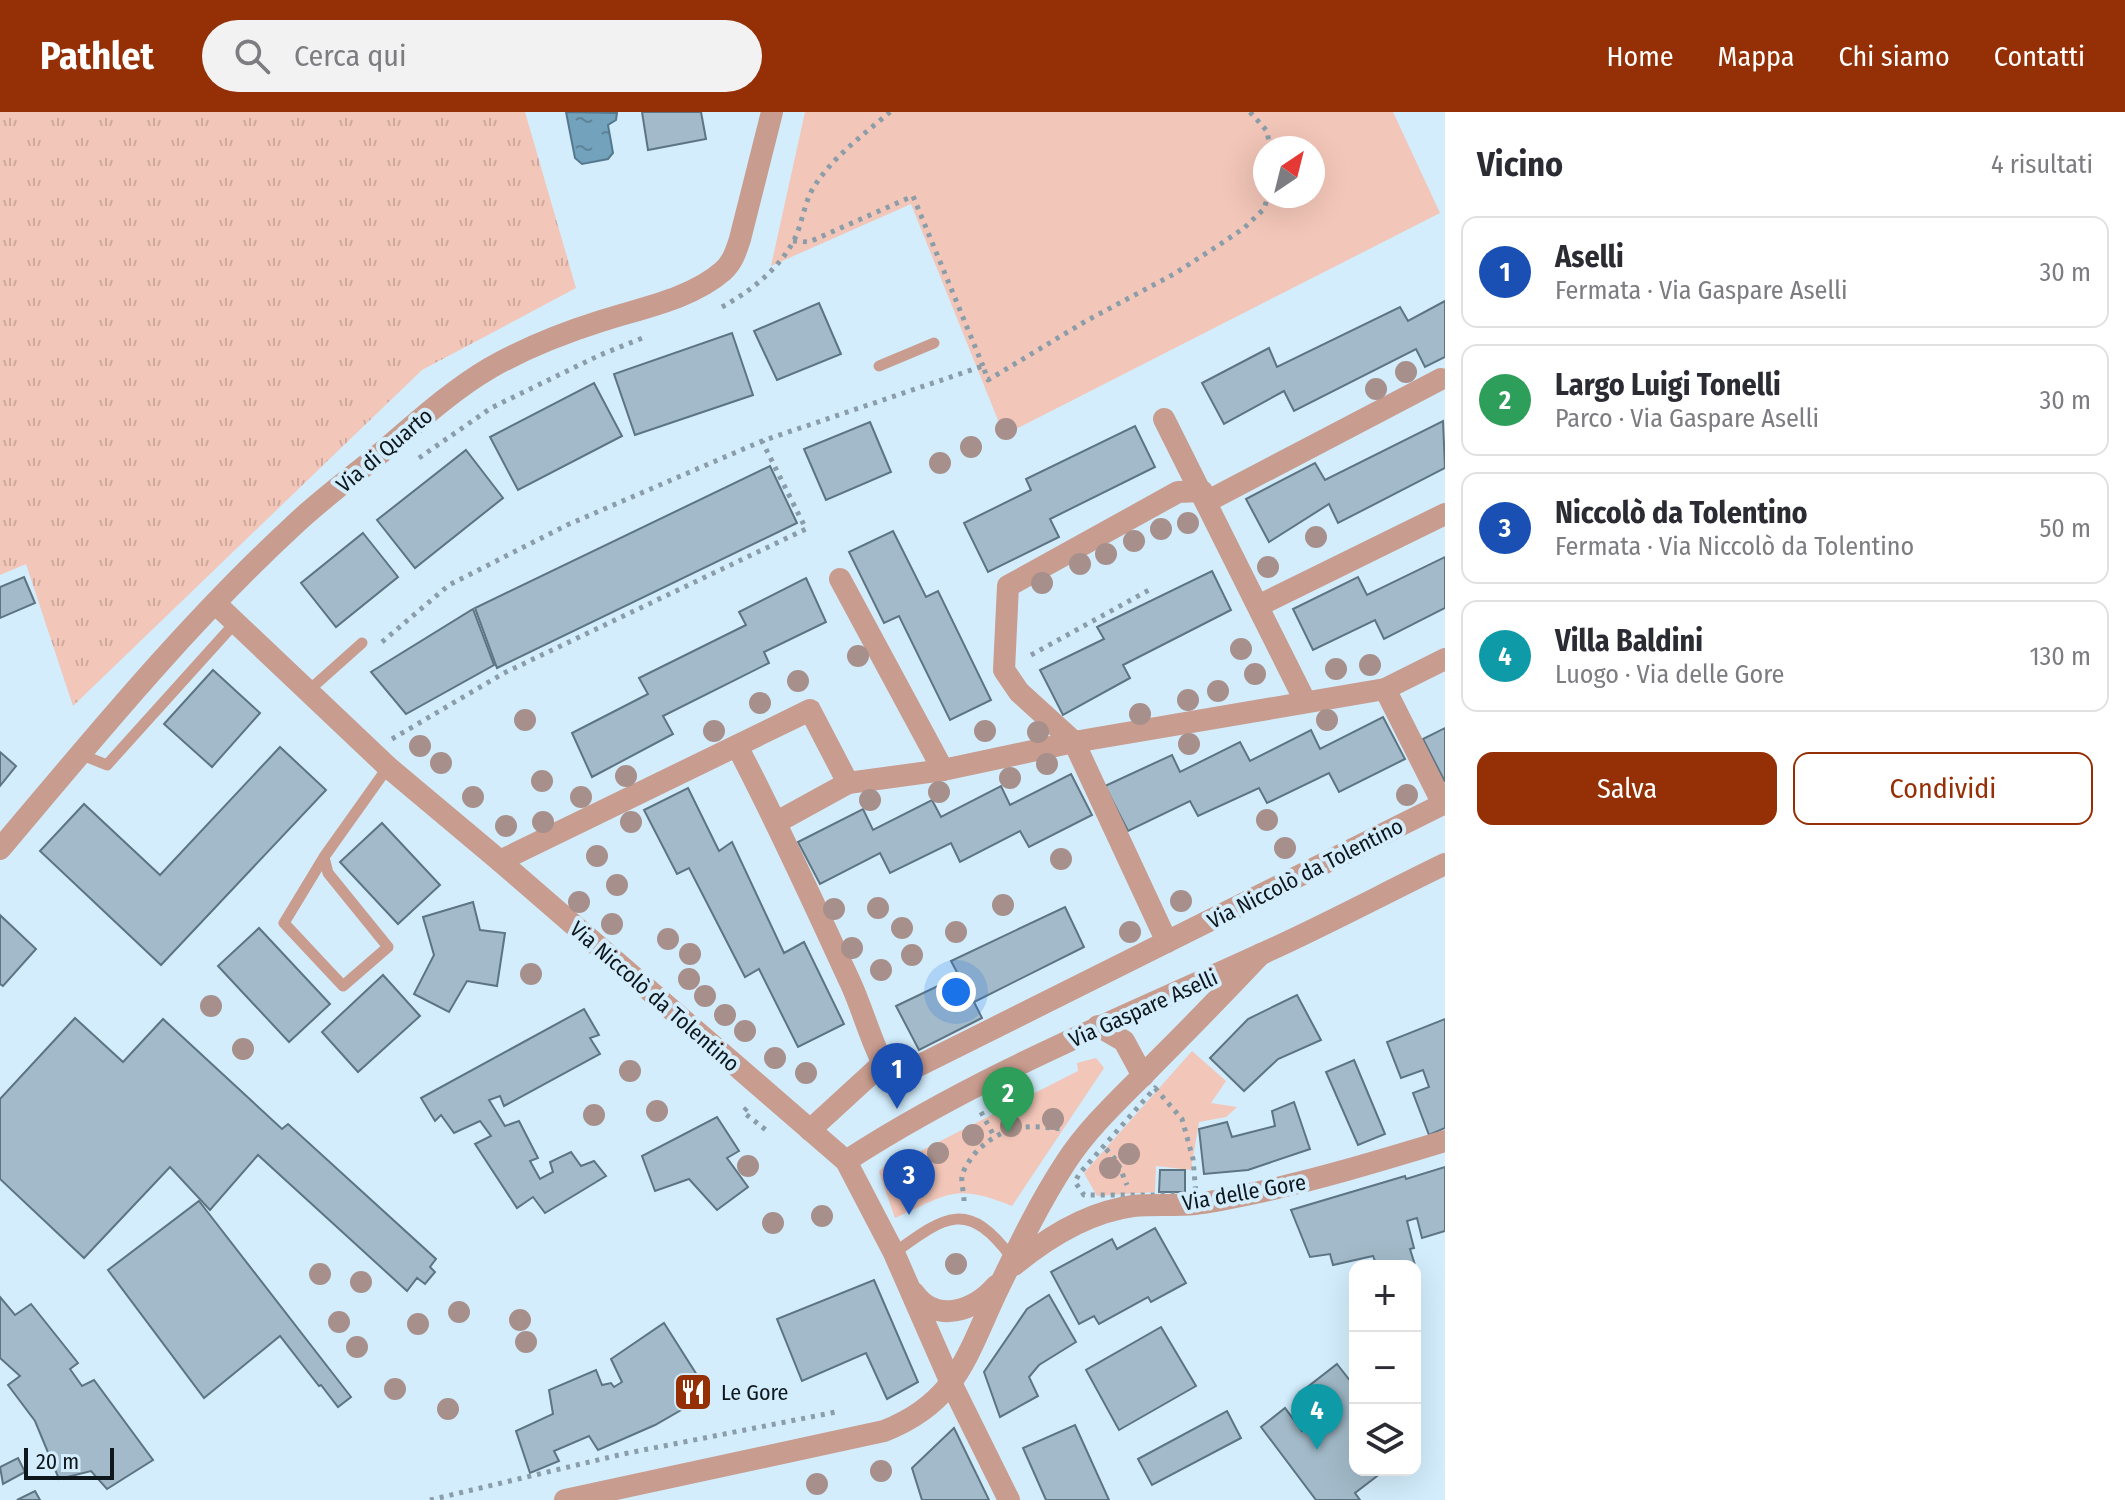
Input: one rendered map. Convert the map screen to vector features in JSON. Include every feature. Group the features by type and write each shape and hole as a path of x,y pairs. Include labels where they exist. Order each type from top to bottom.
{"street":[{"name":"Via di Quarto","path":"0,849 80,754 216,604 292,527 445,399 488,370 573,330 692,290 724,270 734,258 740,239 772,112"},
{"path":"1167,942 1074,742 1019,692 1004,670 1008,586 1178,492 1204,497 1441,379"},
{"path":"1164,419 1305,701"},
{"path":"1258,606 1445,514"},
{"path":"840,579 943,770"},
{"name":"Via Niccolò da Tolentino","path":"216,604 388,767 846,1161 894,1253"},
{"path":"777,822 848,783 943,770 1074,742 1385,689 1445,659"},
{"name":"Via Niccolò da Tolentino","path":"882,1064 892,1079 1444,804 1385,689"},
{"path":"500,861 810,710 848,783"},
{"path":"737,746 777,822 863,1012 882,1064 810,1130"},
{"name":"Via Gaspare Aselli","path":"846,1161 905,1125 1098,1026 1261,954 1445,864"},
{"path":"565,1500 884,1431 906,1422 933,1404 951,1383 968,1354 1008,1268 1067,1160 1261,954"},
{"path":"1098,1026 1124,1041 1143,1076"},
{"name":"Via delle Gore","path":"1008,1268 1062,1231 1111,1211 1134,1206 1196,1204 1318,1180 1445,1141"},
{"path":"894,1253 951,1383 1009,1500"},
{"path":"914,1296 924,1304 949,1313 965,1309 983,1298 1008,1268"}],"lane":[{"path":"879,366 934,343"},
{"path":"80,754 107,765 235,623"},
{"path":"307,692 362,643"},
{"path":"324,857 328,873 388,947 343,986 284,923 324,857 388,767"},
{"path":"894,1253 944,1221 966,1219 990,1231 1008,1268"}],"path":[{"path":"721,308 758,285 793,241 801,212 818,181 844,151 890,112"},
{"path":"1250,112 1268,136"},
{"path":"793,241 809,242 913,196 988,380 1086,321 1174,274 1244,228 1264,208"},
{"path":"407,467 491,408 600,355 654,334"},
{"path":"376,648 449,585 567,525 762,441 983,366"},
{"path":"371,751 504,673 806,529 762,441"},
{"path":"1004,670 1149,590"},
{"path":"1155,1088 1182,1119 1193,1159 1196,1195 1130,1193 1090,1197 1079,1191 1075,1182 1103,1147 1155,1088"},
{"path":"966,1219 962,1174 974,1154 994,1136 1032,1126 1074,1131"},
{"path":"1103,1147 1117,1161 1130,1193"},
{"path":"430,1500 623,1454 842,1411"}],"green space":[{"path":"0,112 525,112 576,288 422,370 73,706 26,564 0,575"},
{"path":"805,112 1393,112 1440,213 1004,435 911,204 771,266"},
{"path":"1192,1051 1226,1081 1211,1103 1237,1107 1226,1117 1199,1122 1191,1170 1156,1166 1155,1192 1097,1196 1084,1173"},
{"path":"1096,1058 1104,1068 1012,1206 977,1195 952,1194 895,1218 879,1172 896,1152 905,1159 1078,1071 1077,1063"}],"water":[{"path":"566,112 617,113 616,120 608,125 613,153 608,159 582,164 575,158"}],"building":[{"path":"642,112 701,112 706,139 648,150"},
{"path":"1445,301 1445,357 1425,367 1416,349 1294,411 1284,391 1224,424 1202,383 1269,348 1277,367 1400,307 1408,321"},
{"path":"819,303 841,354 777,380 754,331"},
{"path":"732,333 753,395 635,435 614,374"},
{"path":"594,383 622,436 518,490 490,437"},
{"path":"1443,421 1445,468 1338,523 1329,504 1269,542 1246,499 1315,463 1325,480"},
{"path":"870,422 891,472 826,500 804,449"},
{"path":"1135,426 1155,467 1050,519 1059,537 988,572 964,523 1031,490 1026,479"},
{"path":"466,450 503,498 415,568 377,520"},
{"path":"770,466 797,523 497,668 475,608"},
{"path":"893,531 926,597 938,591 991,700 950,720 899,616 884,623 849,552"},
{"path":"363,533 398,577 336,627 301,583"},
{"path":"1445,557 1445,608 1384,639 1375,620 1313,650 1293,609 1358,577 1367,595"},
{"path":"1212,571 1231,610 1123,665 1130,678 1063,715 1040,670 1104,639 1097,627"},
{"path":"24,577 35,603 0,618 0,587"},
{"path":"806,578 826,622 764,652 769,663 663,716 673,734 592,777 572,733 648,694 639,678 746,625 739,612"},
{"path":"473,609 494,665 406,714 371,672"},
{"path":"213,670 260,713 212,767 164,724"},
{"path":"1383,717 1405,759 1339,792 1329,773 1267,803 1259,788 1198,816 1190,801 1128,831 1105,786 1172,755 1180,772 1240,742 1250,761 1311,730 1320,749"},
{"path":"1445,728 1445,782 1423,739"},
{"path":"280,747 326,790 161,965 40,851 84,804 160,875"},
{"path":"0,752 16,766 0,786"},
{"path":"1071,774 1092,815 1029,847 1020,831 960,862 951,843 890,873 880,853 820,884 798,842 863,809 873,830 932,800 941,817 1001,786 1010,805"},
{"path":"688,788 719,851 732,842 784,953 804,942 844,1024 798,1047 759,969 745,977 689,868 677,874 644,810"},
{"path":"382,823 440,885 398,924 340,862"},
{"path":"473,902 480,930 505,933 497,986 467,981 449,1012 414,994 434,955 423,917"},
{"path":"1065,907 1084,947 974,1002 982,1018 919,1050 896,1006 959,976 951,961"},
{"path":"0,915 36,949 3,986 0,984"},
{"path":"259,928 330,1004 289,1042 218,966"},
{"path":"383,975 420,1016 358,1072 322,1032"},
{"path":"1297,995 1321,1040 1278,1059 1244,1091 1210,1058 1248,1019"},
{"path":"584,1009 599,1035 590,1038 600,1054 504,1106 500,1096 489,1100 505,1126 519,1121 538,1158 530,1161 540,1179 553,1172 550,1162 571,1152 581,1166 594,1161 606,1176 545,1213 533,1197 517,1208 475,1144 491,1136 480,1121 454,1133 441,1115 435,1121 421,1098"},
{"path":"75,1018 123,1062 163,1019 282,1129 288,1124 436,1259 430,1267 435,1272 425,1284 417,1278 407,1291 258,1155 210,1210 170,1167 84,1258 0,1179 0,1099"},
{"path":"1445,1019 1445,1128 1429,1135 1413,1093 1429,1087 1423,1070 1401,1078 1387,1042"},
{"path":"1354,1060 1385,1134 1358,1145 1326,1072"},
{"path":"1294,1102 1310,1149 1248,1170 1204,1174 1199,1129 1227,1122 1232,1137 1275,1126 1272,1111"},
{"path":"717,1117 739,1151 727,1158 748,1187 717,1210 689,1179 655,1191 642,1156"},
{"path":"1445,1167 1445,1231 1422,1238 1417,1218 1407,1221 1414,1248 1410,1249 1413,1260 1375,1260 1373,1256 1333,1265 1330,1254 1310,1257 1291,1210 1405,1176 1406,1179"},
{"path":"1160,1170 1185,1170 1185,1192 1159,1192"},
{"path":"199,1201 351,1397 338,1407 280,1336 204,1398 108,1270"},
{"path":"1155,1228 1186,1283 1151,1302 1148,1297 1099,1324 1094,1316 1079,1324 1051,1272 1112,1239 1117,1249"},
{"path":"874,1280 918,1382 887,1399 866,1353 802,1381 777,1319"},
{"path":"1049,1295 1076,1342 1039,1365 1029,1377 1038,1396 1000,1417 984,1372 1027,1309"},
{"path":"0,1297 15,1315 31,1304 78,1363 70,1369 82,1386 94,1380 153,1460 107,1489 91,1471 59,1479 35,1421 8,1385 20,1376 0,1358"},
{"path":"664,1323 709,1394 655,1425 598,1450 589,1436 554,1451 559,1461 530,1473 516,1431 553,1414 549,1390 596,1370 602,1385 611,1383 614,1387 622,1382 611,1359"},
{"path":"1161,1327 1196,1386 1119,1430 1086,1370"},
{"path":"1337,1364 1349,1379 1349,1476 1377,1476 1355,1493 1360,1500 1316,1500 1261,1427 1285,1408 1302,1431 1324,1413 1305,1389"},
{"path":"1227,1411 1241,1438 1152,1485 1138,1459"},
{"path":"1075,1425 1109,1500 1046,1500 1023,1448"},
{"path":"954,1428 989,1500 922,1500 912,1468"},
{"path":"18,1458 25,1472 3,1484 0,1467"},
{"path":"35,1491 40,1500 17,1500"}],"place":[{"name":"Aselli","path":"897,1109"},
{"name":"Largo Luigi Tonelli","path":"1008,1133"},
{"name":"Niccolò da Tolentino","path":"909,1215"},
{"name":"Le Gore","path":"693,1392"},
{"name":"Villa Baldini","path":"1317,1450"}]}
